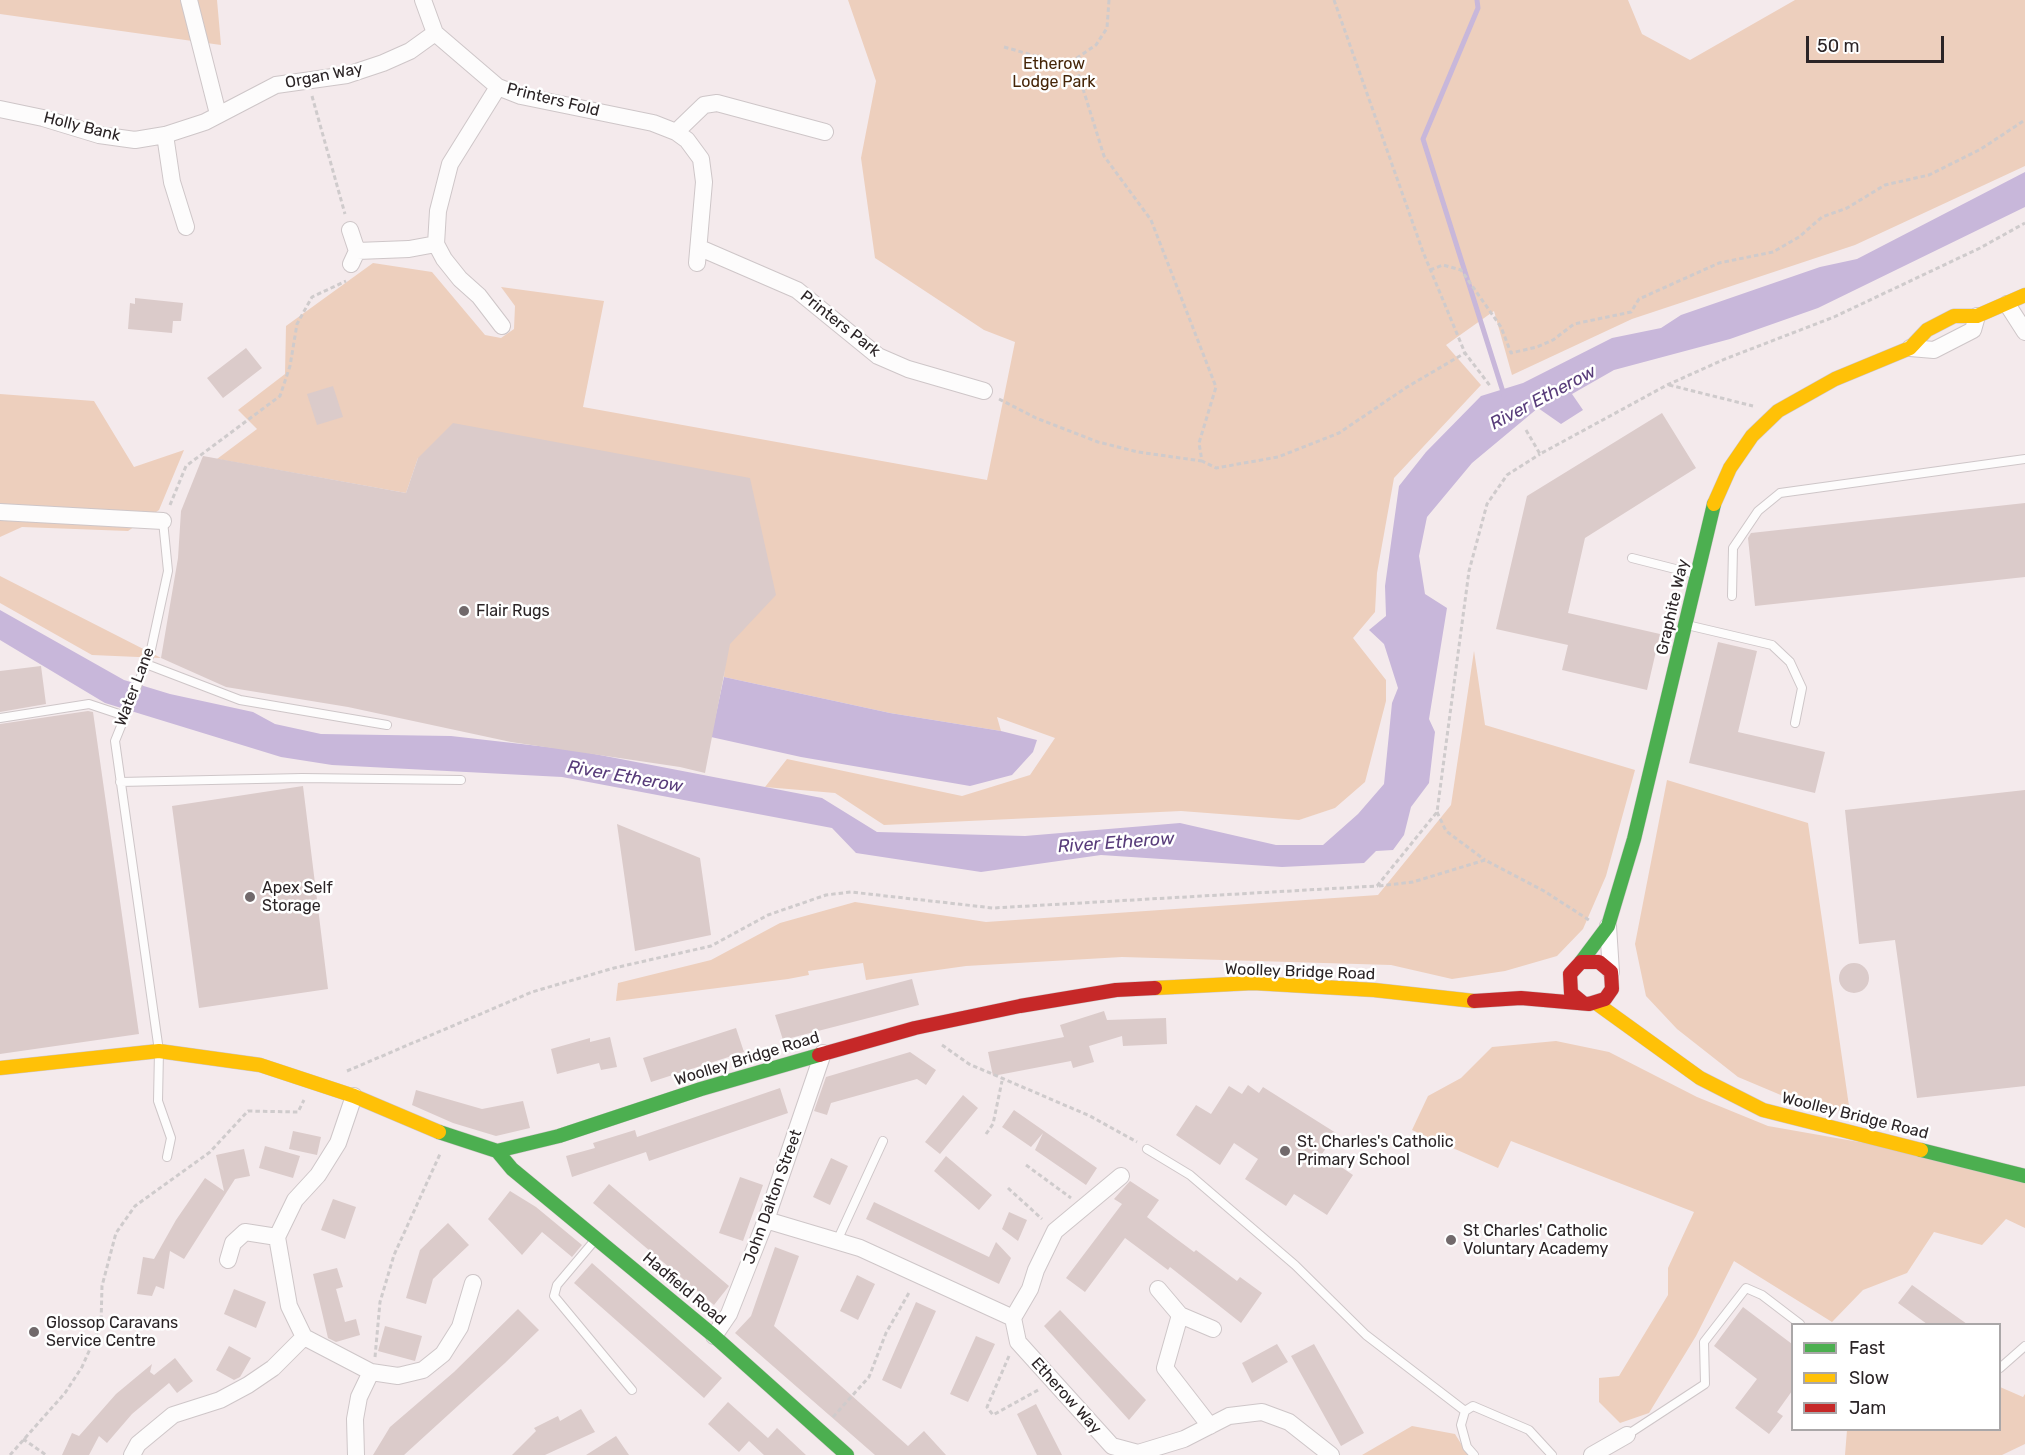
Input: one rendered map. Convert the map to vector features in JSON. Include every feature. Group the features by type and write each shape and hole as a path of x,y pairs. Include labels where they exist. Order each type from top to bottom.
{"street":[{"path":"189,0 218,114"},
{"name":"Printers Fold","path":"423,0 435,33 498,87 521,96 653,123"},
{"name":"Organ Way","path":"276,85 347,75 410,51 435,33"},
{"name":"Holly Bank","path":"0,109 43,118 99,135 135,140 165,135 205,122 276,85"},
{"path":"498,87 450,164 438,211 435,244 460,279 479,296 502,326"},
{"path":"676,132 704,105 717,103 825,132"},
{"name":"Printers Park","path":"653,123 676,132 687,140 701,159 704,182 698,255 797,290 878,356 917,372 984,391"},
{"path":"165,135 172,182 186,228"},
{"path":"349,225 354,257 435,244"},
{"path":"1910,348 1934,350 1972,330 1977,316 2025,295"},
{"path":"2007,304 2025,332"},
{"name":"Graphite Way","path":"1560,979 1581,962 1608,926 1634,839 1715,500 1730,468 1752,436 1778,411 1835,379 1910,348"},
{"path":"0,512 163,521"},
{"path":"1608,926 1617,991"},
{"path":"1581,962 1599,962 1617,991"},
{"path":"1560,979 1569,981 1571,993 1589,1003 1605,999 1617,991"},
{"name":"Woolley Bridge Road","path":"1521,998 1560,979"},
{"name":"Woolley Bridge Road","path":"497,1151 559,1136 701,1089 915,1028 1116,990 1253,983 1374,990 1465,1001 1521,998 1589,1003 1656,1045 1700,1078 1762,1110 2025,1176"},
{"name":"Woolley Bridge Road","path":"1617,991 1656,1045"},
{"path":"0,1068 159,1051 260,1065 354,1096 448,1136 497,1151"},
{"name":"John Dalton Street","path":"714,1336 729,1314 766,1220 823,1053"},
{"path":"354,1096 338,1143 318,1175 295,1200 277,1237 289,1306 304,1337 371,1372 398,1376 423,1370 443,1354 460,1327 473,1283"},
{"name":"Hadfield Road","path":"497,1151 512,1168 714,1336 847,1455"},
{"path":"766,1220 860,1248 920,1273 1013,1318 1030,1289 1036,1270 1055,1231 1082,1206 1121,1176"},
{"path":"228,1260 233,1243 245,1232 277,1237"},
{"path":"1158,1289 1180,1315 1213,1329"},
{"path":"1180,1315 1165,1368 1210,1426"},
{"name":"Etherow Way","path":"1013,1318 1018,1342 1052,1383 1112,1446 1138,1453 1162,1447 1229,1416 1262,1412 1289,1422 1331,1455"},
{"path":"132,1455 138,1444 173,1415 220,1400 248,1385 273,1368 304,1337"},
{"path":"356,1455 355,1419 359,1397 371,1372"},
{"path":"1592,1455 1627,1435"}],"lane":[{"path":"1732,596 1733,548 1758,511 1780,493 2025,459"},
{"name":"Water Lane","path":"163,521 168,571 146,664 115,741 159,1051 158,1101 171,1138 167,1157"},
{"path":"1632,558 1698,574"},
{"path":"1687,624 1772,645 1790,662 1802,688 1795,723"},
{"path":"146,664 240,700 387,725"},
{"path":"0,718 89,704 125,715"},
{"path":"120,782 302,778 461,780"},
{"path":"837,1241 883,1140"},
{"path":"1147,1149 1190,1175 1295,1265 1365,1335 1465,1411"},
{"path":"597,1237 558,1285 554,1296 632,1390"},
{"path":"1627,1435 1705,1384 1704,1342 1746,1288 1762,1295 1799,1323"},
{"path":"2001,1367 2025,1346"},
{"path":"1474,1455 1467,1447 1461,1425 1465,1411 1473,1407 1529,1430 1552,1455"}],"path":[{"path":"1004,47 1053,61 1074,60 1096,45 1107,28 1109,0"},
{"path":"1334,0 1430,270 1465,353 1491,387"},
{"path":"1074,60 1104,156 1151,220 1216,387 1199,444 1202,461"},
{"path":"308,79 349,225"},
{"path":"1430,270 1443,265 1461,270 1501,327 1511,353 1536,347 1553,340 1574,324 1631,312 1639,299 1719,263 1773,252 1799,237 1822,217 1847,208 1885,185 1929,175 1981,149 2025,120"},
{"path":"1377,886 1437,812 1469,571 1487,504 1507,475 1540,454 1667,385 1725,359 1834,317 1980,248 2025,223"},
{"path":"163,521 186,466 280,396 290,366 297,324 312,297 352,278 354,257"},
{"path":"984,391 1036,418 1098,442 1138,452 1202,461 1216,468 1278,457 1339,433 1407,387 1465,353"},
{"path":"1667,385 1778,411"},
{"path":"1526,430 1540,454"},
{"path":"1437,812 1446,831 1485,860 1544,891 1582,917 1608,926"},
{"path":"345,1072 532,992 614,968 711,946 768,915 826,895 851,892 993,908 1377,886 1413,882 1485,860"},
{"path":"915,1028 969,1064 1002,1081 1042,1094 1100,1121 1147,1149"},
{"path":"987,1134 993,1124 1002,1081"},
{"path":"10,1455 65,1393 82,1367 100,1324 102,1286 116,1233 135,1206 210,1152 248,1111 298,1112 312,1084"},
{"path":"371,1372 377,1347 380,1302 394,1255 448,1136"},
{"path":"1026,1165 1082,1206"},
{"path":"1008,1188 1055,1231"},
{"path":"820,1430 869,1377 886,1333 920,1273"},
{"path":"1018,1342 1010,1353 987,1407 993,1415 1052,1383"},
{"path":"23,1439 46,1455"}],"green space":[{"path":"0,0 217,0 221,45 0,14"},
{"name":"Etherow Lodge Park","path":"848,0 1628,0 1642,34 1690,60 1795,0 2025,0 2025,166 1855,245 1632,319 1512,375 1494,311 1446,345 1481,385 1394,478 1377,573 1375,612 1353,638 1386,680 1386,701 1365,782 1335,808 1299,820 1181,811 884,825 835,793 765,787 787,759 962,796 1030,775 1055,738 997,717 1001,731 890,713 724,677 734,502 418,458 406,493 217,459 257,429 238,410 285,374 286,326 373,263 432,272 485,335 501,338 514,329 515,306 501,287 604,301 583,407 987,480 1015,342 984,330 875,258 861,158 876,81"},
{"path":"0,394 94,401 134,467 184,450 159,510 128,531 22,527 0,537"},
{"path":"0,576 161,658 92,655 0,603"},
{"path":"1474,651 1485,725 1635,770 1606,876 1583,929 1557,956 1505,971 1452,979 1391,965 1122,957 966,966 866,980 863,963 808,971 809,975 788,979 616,1001 618,983 711,960 780,923 855,902 986,922 1378,895 1451,805"},
{"path":"1667,780 1808,823 1850,1113 1795,1101 1738,1077 1677,1029 1646,996 1635,944"},
{"path":"1556,1041 1609,1052 1697,1097 1768,1126 1916,1152 2025,1182 2025,1228 2006,1219 1982,1245 1934,1232 1907,1273 1863,1290 1832,1322 1734,1261 1696,1336 1649,1413 1620,1423 1599,1402 1599,1378 1619,1376 1668,1295 1668,1268 1694,1212 1511,1141 1498,1168 1412,1130 1428,1096 1461,1078 1492,1047"},
{"path":"2001,1387 2023,1397 2025,1394 2025,1444 2002,1455 1845,1455 1847,1431 2001,1431"},
{"path":"1412,1426 1455,1434 1468,1455 1362,1455"}],"water":[{"name":"River Etherow","path":"2025,172 2025,207 1818,308 1730,339 1614,370 1572,394 1583,410 1561,424 1538,408 1472,463 1427,517 1419,556 1425,594 1447,608 1429,719 1435,732 1429,783 1411,807 1404,835 1393,850 1376,851 1364,863 1282,867 1101,855 981,872 856,853 832,828 562,777 332,765 281,757 105,703 0,640 0,610 124,680 170,694 253,712 275,724 321,734 451,736 574,750 822,798 877,832 1025,836 1180,823 1276,845 1323,845 1358,814 1384,784 1392,703 1398,688 1384,644 1369,630 1386,616 1385,586 1399,486 1426,452 1481,396 1523,383 1612,338 1661,328 1681,315 1820,267 1857,259"},
{"path":"724,677 890,713 1001,731 1037,740 1033,752 1012,775 970,786 801,757 711,737"}],"building":[{"path":"135,298 183,303 181,321 173,321 172,333 128,329 130,303 135,304"},
{"path":"246,348 262,368 223,398 207,378"},
{"path":"333,386 343,417 317,425 307,394"},
{"path":"1662,413 1696,468 1585,538 1568,613 1660,634 1647,690 1562,670 1568,645 1496,629 1527,496"},
{"name":"Flair Rugs","path":"453,423 750,478 776,595 730,644 705,773 680,767 511,742 348,707 226,687 161,658 178,558 181,511 203,456 406,493 418,458"},
{"path":"2025,503 2025,577 1755,606 1748,538 1751,533"},
{"path":"1718,642 1757,651 1738,732 1825,752 1815,793 1689,763"},
{"path":"41,666 46,704 0,712 0,671"},
{"path":"93,712 139,1034 0,1054 0,724"},
{"name":"Apex Self Storage","path":"303,786 328,989 199,1008 172,806"},
{"path":"2025,790 2025,1086 1917,1098 1895,940 1859,944 1845,810"},
{"path":"617,824 700,858 711,935 635,951"},
{"path":"1854,963 1860,964 1868,972 1868,984 1860,992 1854,993 1848,992 1840,984 1839,978 1840,972 1848,964"},
{"path":"912,979 919,1005 783,1040 775,1015"},
{"path":"1104,1011 1107,1020 1166,1018 1167,1044 1123,1046 1122,1036 1089,1046 1094,1062 1073,1068 1071,1061 993,1076 988,1052 1064,1037 1060,1025"},
{"path":"736,1028 744,1052 651,1082 643,1058"},
{"path":"610,1037 617,1067 601,1070 599,1063 557,1074 551,1049 590,1038 590,1042"},
{"path":"910,1052 936,1070 926,1085 917,1079 831,1103 827,1115 814,1111 826,1077"},
{"name":"St. Charles's Catholic Primary School","path":"1248,1085 1259,1093 1263,1087 1336,1133 1322,1154 1353,1175 1327,1215 1294,1194 1286,1206 1245,1179 1258,1159 1234,1143 1220,1165 1176,1135 1196,1105 1211,1114 1229,1086 1242,1094"},
{"path":"780,1088 788,1113 649,1161 646,1152 572,1177 566,1156 595,1148 593,1143 635,1130 637,1137"},
{"path":"416,1090 482,1109 523,1101 530,1128 496,1136 453,1123 412,1105"},
{"path":"963,1095 978,1108 940,1154 925,1142"},
{"path":"1014,1110 1097,1168 1086,1185 1035,1150 1043,1133 1031,1147 1002,1127"},
{"path":"293,1131 321,1137 317,1155 289,1149"},
{"path":"265,1146 300,1156 293,1178 259,1168"},
{"path":"244,1149 250,1176 235,1179 184,1259 170,1251 164,1289 156,1286 152,1296 137,1294 143,1257 154,1259 176,1220 205,1178 224,1191 216,1155"},
{"path":"946,1156 992,1195 979,1210 934,1171"},
{"path":"831,1158 848,1166 830,1205 813,1197"},
{"path":"740,1177 763,1185 743,1241 719,1233"},
{"path":"1130,1181 1159,1200 1147,1217 1237,1281 1240,1277 1262,1293 1241,1323 1170,1267 1168,1270 1125,1238 1085,1292 1066,1278 1122,1204 1114,1199"},
{"path":"609,1184 729,1286 714,1305 593,1203"},
{"path":"510,1191 536,1207 582,1245 572,1257 542,1232 522,1255 488,1219"},
{"path":"333,1199 356,1207 345,1239 321,1230"},
{"path":"874,1202 989,1257 996,1242 1011,1258 999,1284 866,1219"},
{"path":"1009,1212 1027,1220 1018,1241 1002,1229"},
{"path":"448,1223 469,1245 433,1279 426,1304 406,1298 420,1250"},
{"path":"775,1247 799,1256 774,1326 908,1446 924,1431 946,1455 875,1455 735,1333 751,1316"},
{"path":"592,1263 722,1378 704,1398 574,1283"},
{"path":"337,1268 343,1287 336,1289 345,1322 356,1319 360,1335 336,1342 328,1338 313,1274"},
{"path":"857,1275 875,1284 858,1320 840,1311"},
{"path":"1912,1285 1966,1323 1926,1323 1898,1303"},
{"path":"234,1289 266,1302 256,1328 224,1314"},
{"path":"916,1302 936,1311 901,1389 882,1380"},
{"path":"1743,1307 1791,1343 1791,1392 1777,1412 1783,1416 1769,1434 1735,1408 1757,1379 1714,1346"},
{"path":"518,1309 539,1330 404,1455 373,1455 390,1427 454,1372"},
{"path":"1060,1310 1146,1400 1129,1420 1044,1326"},
{"path":"385,1326 422,1336 415,1361 378,1351"},
{"path":"976,1336 995,1344 968,1402 950,1394"},
{"path":"1277,1344 1288,1362 1252,1383 1242,1363"},
{"path":"1314,1344 1364,1433 1341,1446 1291,1356"},
{"path":"229,1346 251,1358 240,1377 234,1380 216,1370"},
{"path":"175,1358 193,1381 177,1393 169,1383 132,1414 107,1443 99,1436 89,1455 62,1455 72,1433 79,1436 116,1394 152,1364 150,1372 154,1375"},
{"path":"728,1402 768,1438 777,1428 806,1455 764,1455 749,1441 739,1452 708,1424"},
{"path":"1036,1404 1062,1455 1037,1455 1017,1414"},
{"path":"581,1409 595,1432 545,1455 512,1455 536,1431 534,1428 558,1416 560,1421"},
{"path":"616,1436 629,1455 586,1455"}],"waterway":[{"path":"1477,0 1478,8 1423,139 1504,395"}],"traffic: fast":[{"path":"1581,962 1608,926 1634,839 1714,504"},
{"path":"439,1132 497,1151 559,1136 701,1089 819,1055"},
{"path":"1921,1150 2025,1176"},
{"path":"497,1151 512,1169 714,1336 847,1455"}],"traffic: slow":[{"path":"1714,504 1730,468 1752,436 1778,411 1835,379 1910,348 1927,330 1954,316 1977,316 2025,295"},
{"path":"1155,988 1253,983 1374,990 1474,1001"},
{"path":"1596,1003 1700,1078 1763,1110 1921,1150"},
{"path":"0,1068 159,1051 260,1065 354,1096 439,1132"}],"traffic: jam":[{"path":"1474,1001 1521,998 1589,1004 1605,999 1612,989 1611,972 1599,962 1581,962 1570,974 1571,993 1583,1003"},
{"path":"819,1055 915,1028 1020,1006 1116,990 1155,988"}],"place":[{"name":"Flair Rugs","path":"464,611"},
{"name":"Apex Self Storage","path":"250,897"},
{"name":"St. Charles's Catholic Primary School","path":"1285,1151"},
{"name":"St Charles' Catholic Voluntary Academy","path":"1451,1240"},
{"name":"Glossop Caravans Service Centre","path":"34,1332"}]}
